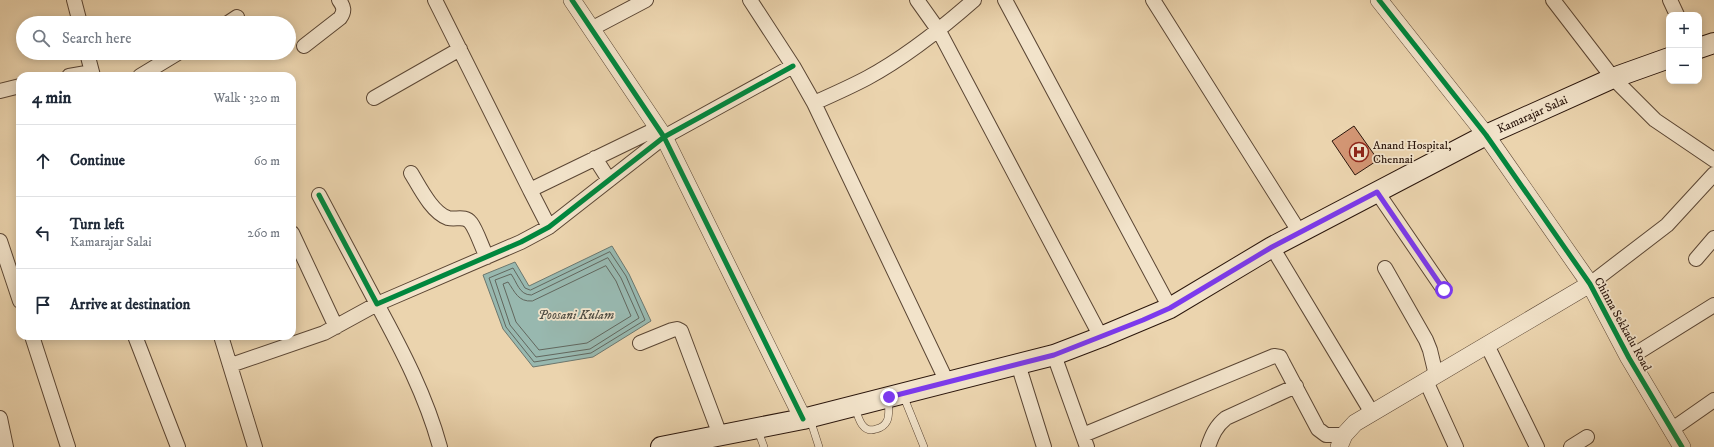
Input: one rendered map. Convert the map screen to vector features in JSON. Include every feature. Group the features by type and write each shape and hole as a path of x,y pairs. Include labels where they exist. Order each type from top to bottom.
{"main road":[{"path":"1702,47 1714,43"},
{"name":"Kamarajar Salai","path":"661,447 690,444 720,435 807,418 1054,355 1101,337 1170,308 1272,247 1486,135 1613,78 1666,59"}],"street":[{"path":"74,0 78,16"},
{"path":"304,46 340,18 343,13 343,6 340,0"},
{"path":"435,0 549,227"},
{"path":"572,0 661,133 807,418"},
{"path":"592,29 646,0"},
{"path":"750,0 793,66 814,103 947,382"},
{"path":"917,0 939,31 1101,337"},
{"path":"814,103 868,78 920,45 939,31 974,0"},
{"path":"1005,0 1170,308"},
{"path":"1152,0 1300,233"},
{"name":"Chinna Sekkadu Road","path":"1379,0 1486,135 1590,284 1629,358 1682,447"},
{"path":"1553,0 1613,78 1655,120 1714,160"},
{"path":"1670,0 1676,12"},
{"path":"374,98 460,49"},
{"path":"89,60 92,72"},
{"path":"147,72 166,60"},
{"path":"530,190 595,158 661,133 793,66"},
{"path":"0,91 16,87"},
{"path":"231,365 336,327 377,304 530,238 549,227 609,180 661,133"},
{"path":"595,158 609,180"},
{"path":"411,173 424,195 438,213 447,218 464,218 471,223 486,257"},
{"path":"1054,355 1085,441 1274,356 1280,358 1318,429 1326,435 1341,441 1355,423 1590,284 1667,225 1714,174"},
{"path":"1377,192 1444,290"},
{"path":"319,196 404,353 424,396 440,447"},
{"path":"1696,259 1714,238"},
{"path":"0,241 16,289"},
{"path":"296,242 336,327"},
{"path":"1272,247 1372,413"},
{"path":"1385,268 1426,340 1430,350 1431,378 1456,447"},
{"path":"1629,358 1714,305"},
{"path":"640,343 672,330 676,329 681,331 720,435"},
{"path":"33,340 68,447"},
{"path":"137,340 178,447"},
{"path":"222,340 256,447"},
{"path":"1487,345 1537,447"},
{"path":"1018,364 1044,447"},
{"path":"1208,447 1218,424 1226,418 1296,386"},
{"path":"1671,430 1714,400"},
{"path":"0,418 6,447"},
{"path":"1571,447 1587,437"}],"lane":[{"path":"855,405 862,425 868,430 875,430 887,421 896,395"},
{"path":"896,395 924,447"},
{"path":"807,418 819,447"},
{"path":"757,428 764,447"}],"water":[{"name":"Poosani Kulam","path":"612,246 629,274 651,321 593,357 533,367 503,329 483,275 515,262 529,286"}],"building":[{"path":"1354,126 1378,160 1355,175 1332,141"}],"cycle path":[{"path":"572,0 664,137 803,419"},
{"path":"1379,0 1486,135 1590,284 1629,358 1682,447"},
{"path":"319,195 377,304 521,242 549,227 664,137 793,66"}],"place":[{"name":"Anand Hospital, Chennai","path":"1359,152"}],"route":[{"path":"889,397 1054,355 1143,320 1170,308 1272,247 1377,192 1444,290"}]}
